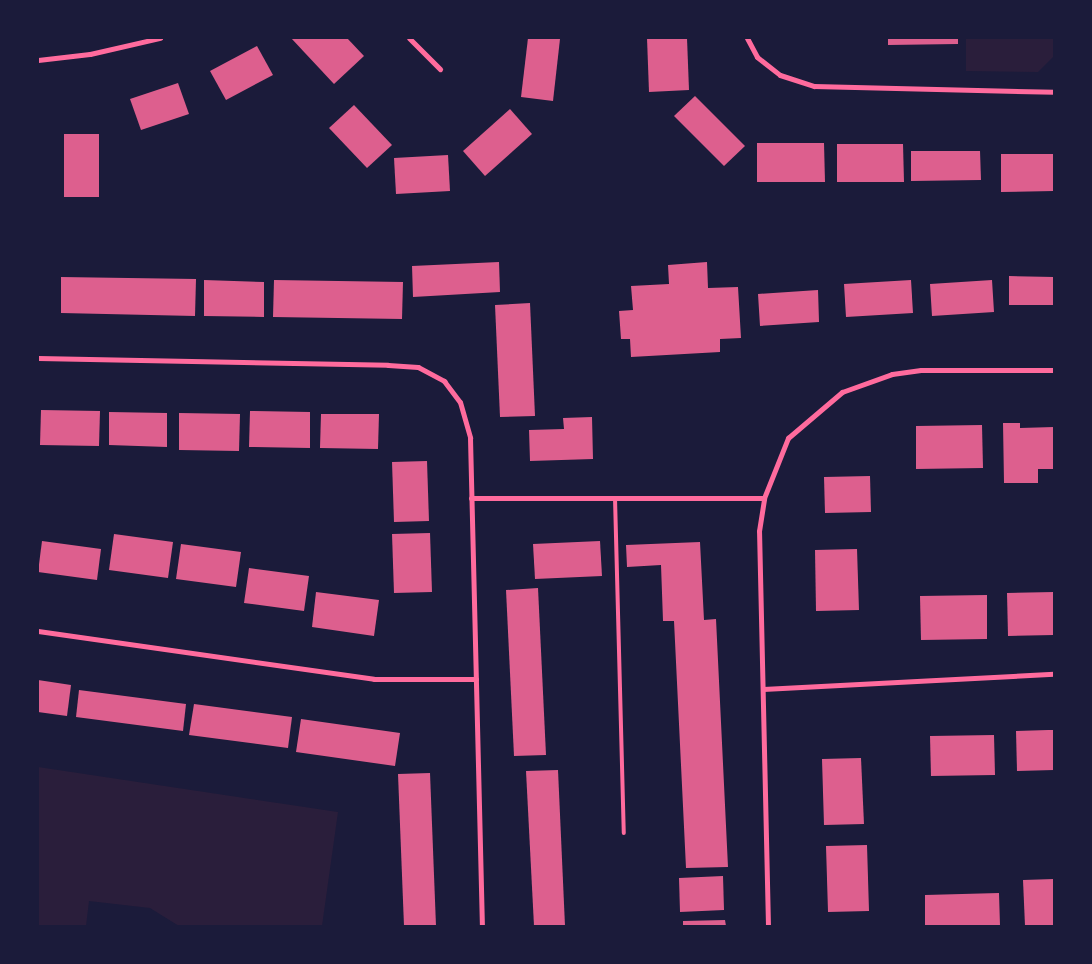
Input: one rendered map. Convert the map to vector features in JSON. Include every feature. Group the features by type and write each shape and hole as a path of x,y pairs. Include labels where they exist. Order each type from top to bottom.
{"street":[{"path":"38,60 90,54 160,38"},
{"path":"409,38 440,69"},
{"path":"746,38 757,57 780,75 814,86 1054,92"},
{"path":"38,358 418,367 444,381 460,402 470,438 482,926"},
{"path":"768,926 759,531 764,498 774,467 788,438 821,408 862,382 921,370 1054,370"},
{"path":"471,498 764,498"},
{"path":"38,631 374,678 476,679"},
{"path":"763,689 1054,674"}],"lane":[{"path":"615,498 624,834"}],"shaded area":[{"path":"966,38 1054,38 1054,56 1038,72 966,71"},
{"path":"38,767 338,812 322,926 179,926 150,908 89,901 86,926 38,926"}],"building":[{"path":"291,38 347,38 364,56 334,84"},
{"path":"528,38 560,39 553,101 521,97"},
{"path":"647,38 687,38 689,90 649,92"},
{"path":"888,38 958,38 958,44 888,45"},
{"path":"257,46 273,75 226,100 210,71"},
{"path":"178,83 189,114 141,130 130,99"},
{"path":"695,96 745,146 724,166 674,116"},
{"path":"354,105 392,145 367,168 329,128"},
{"path":"510,109 532,134 485,176 463,151"},
{"path":"64,134 99,134 99,197 64,197"},
{"path":"757,143 824,143 825,182 757,182"},
{"path":"837,144 903,144 904,182 837,182"},
{"path":"911,151 980,151 981,180 911,181"},
{"path":"1001,154 1054,154 1054,191 1001,192"},
{"path":"448,155 450,191 396,194 394,158"},
{"path":"499,262 500,292 413,297 412,266"},
{"path":"707,262 708,288 738,287 741,338 720,339 720,352 631,357 630,339 621,339 619,311 633,310 631,286 669,284 668,265"},
{"path":"1009,276 1054,277 1054,305 1009,305"},
{"path":"61,277 196,279 195,316 61,313"},
{"path":"204,280 264,282 264,317 204,316"},
{"path":"274,280 403,282 402,319 273,317"},
{"path":"911,280 913,313 846,317 844,284"},
{"path":"992,280 994,312 932,316 930,284"},
{"path":"818,290 819,322 760,326 758,294"},
{"path":"530,303 535,416 500,417 495,305"},
{"path":"41,410 100,411 99,446 40,445"},
{"path":"250,411 310,412 310,448 249,447"},
{"path":"109,412 167,413 167,447 109,445"},
{"path":"179,413 240,414 239,451 179,450"},
{"path":"321,414 379,414 378,449 320,448"},
{"path":"592,417 593,459 530,461 529,430 564,429 563,418"},
{"path":"1003,423 1020,423 1020,428 1054,427 1054,469 1038,469 1038,483 1004,483"},
{"path":"982,425 983,468 916,469 916,426"},
{"path":"427,461 429,521 394,522 392,462"},
{"path":"870,476 871,512 825,513 824,477"},
{"path":"430,533 432,592 394,593 392,534"},
{"path":"114,534 173,542 168,578 109,570"},
{"path":"42,541 101,549 97,580 38,572"},
{"path":"600,541 602,576 535,579 533,544"},
{"path":"700,542 704,620 716,619 728,867 686,868 674,621 663,621 661,565 627,567 626,545"},
{"path":"181,544 241,552 236,587 176,579"},
{"path":"857,549 859,610 816,611 815,550"},
{"path":"249,568 309,576 304,611 244,603"},
{"path":"538,588 546,755 514,756 506,590"},
{"path":"316,592 379,600 374,636 312,627"},
{"path":"1054,592 1054,635 1008,636 1007,593"},
{"path":"987,595 987,639 921,640 920,596"},
{"path":"38,680 71,685 67,716 38,712"},
{"path":"79,690 186,704 183,731 76,717"},
{"path":"194,704 292,717 288,748 189,735"},
{"path":"301,719 400,733 395,766 296,752"},
{"path":"1054,730 1054,770 1017,771 1016,731"},
{"path":"994,735 995,775 931,776 930,736"},
{"path":"861,758 864,824 824,825 822,759"},
{"path":"558,770 565,926 534,926 526,771"},
{"path":"430,773 436,926 404,926 398,774"},
{"path":"867,845 869,911 828,912 826,846"},
{"path":"723,876 724,910 680,912 679,878"},
{"path":"1054,879 1054,926 1025,926 1023,880"},
{"path":"999,893 1000,926 925,926 925,895"},
{"path":"725,920 726,926 683,926 683,921"}]}
